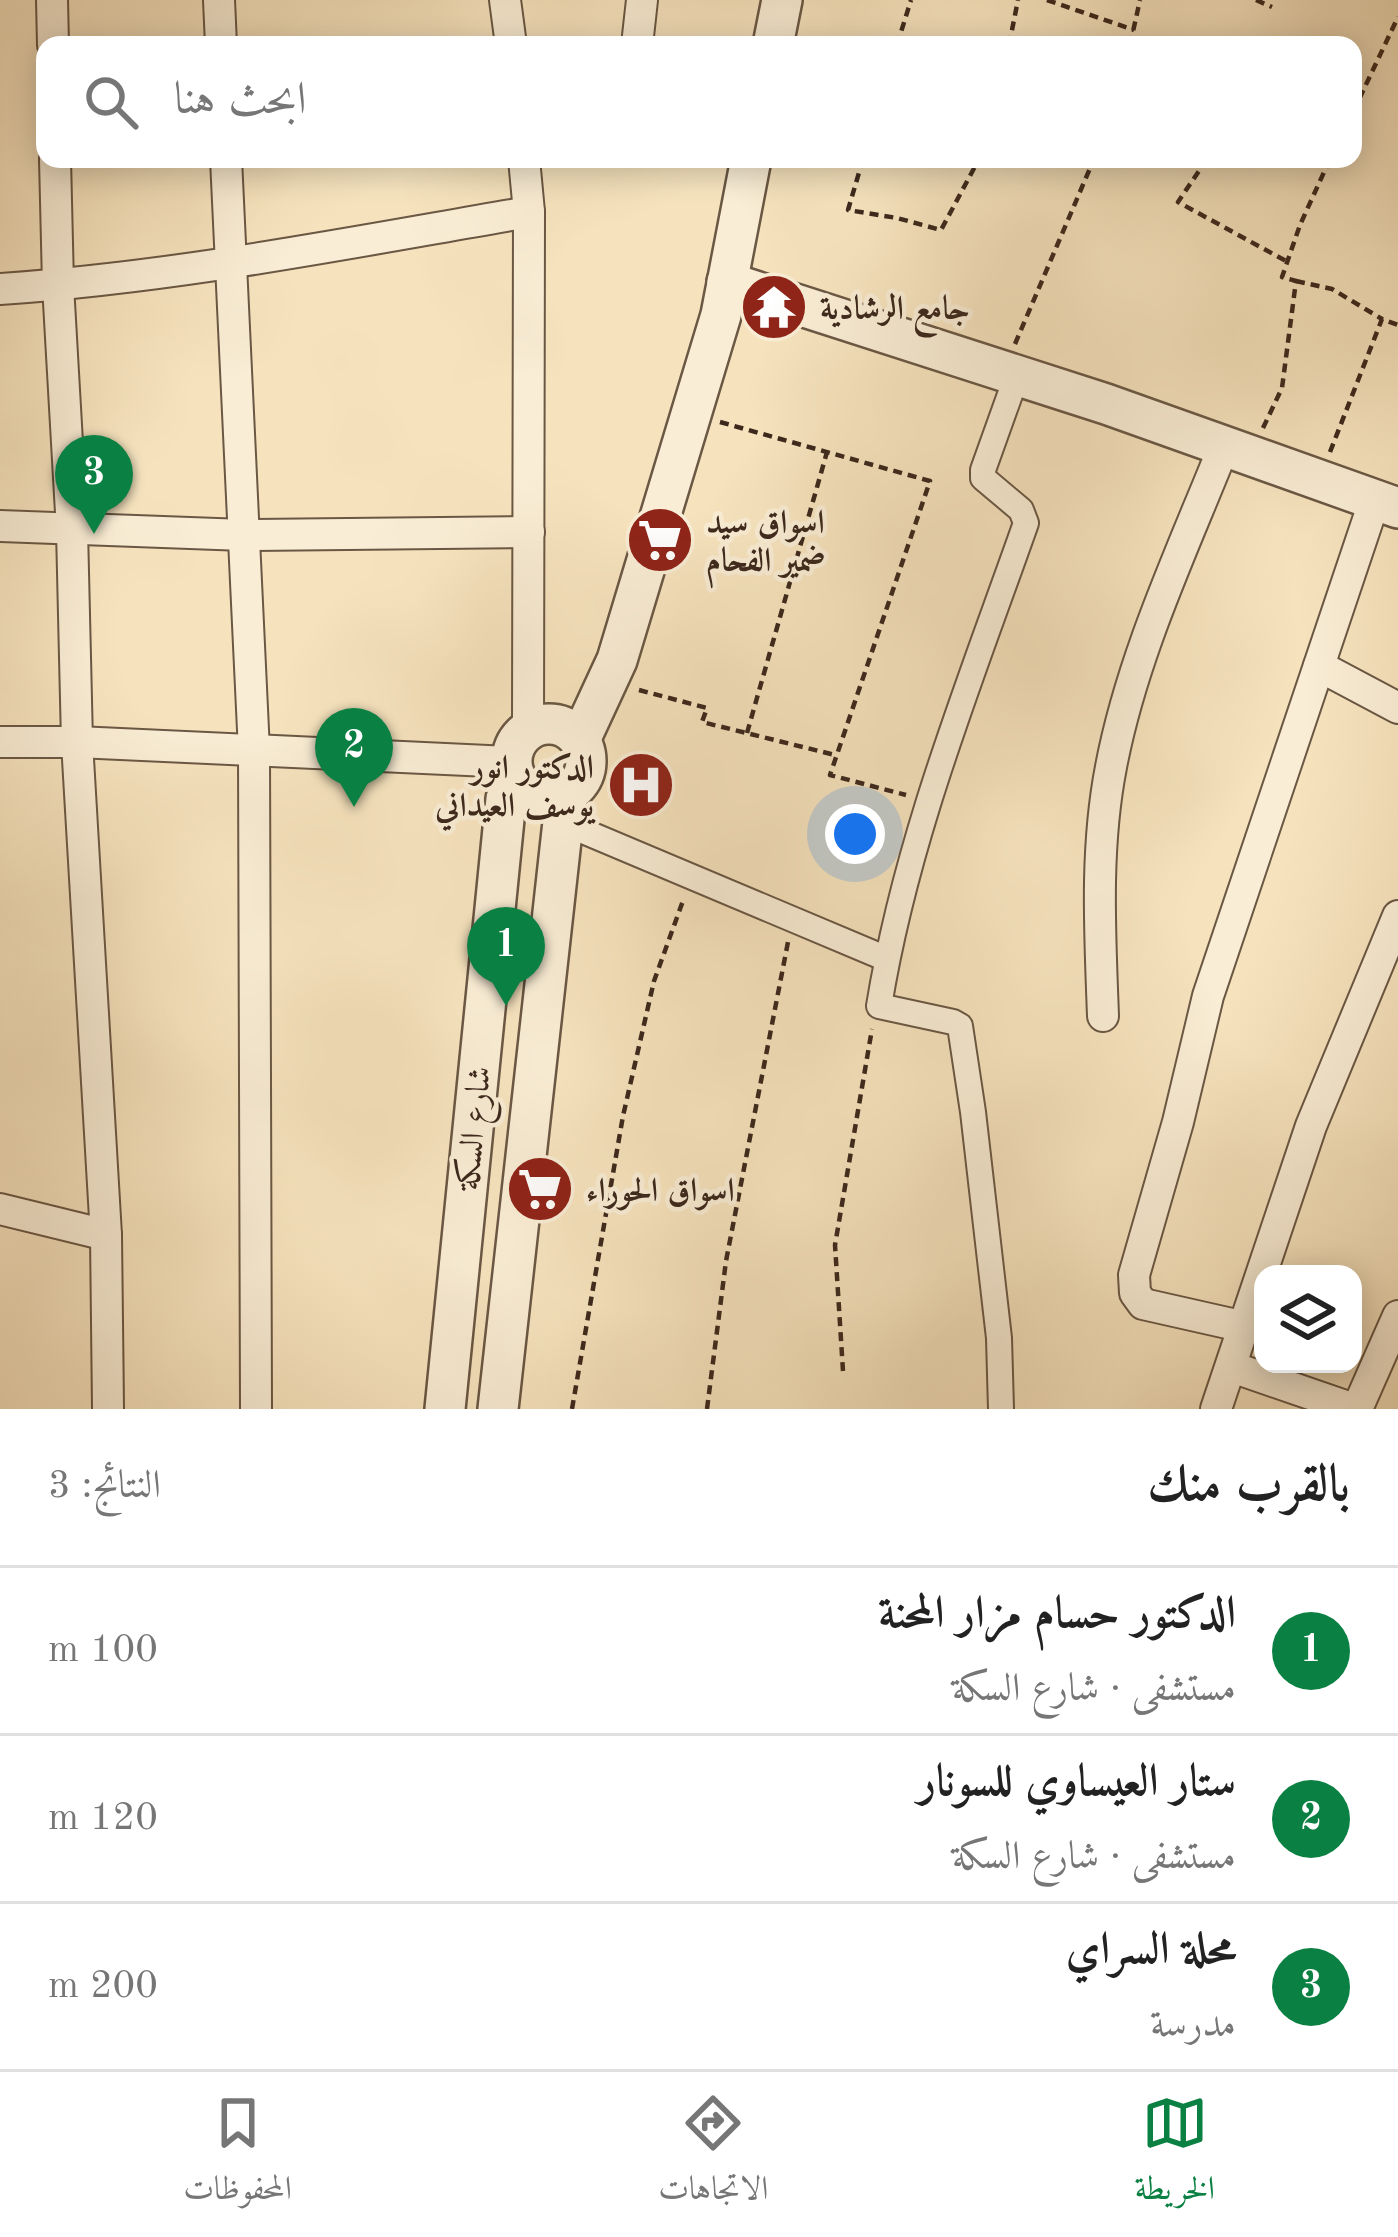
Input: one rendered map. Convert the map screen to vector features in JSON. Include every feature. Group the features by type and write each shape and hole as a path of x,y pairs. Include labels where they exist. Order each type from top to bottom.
{"street":[{"path":"52,0 52,36"},
{"path":"219,0 221,36"},
{"path":"506,0 510,36"},
{"path":"638,36 642,0"},
{"path":"775,36 782,0"},
{"path":"56,168 77,742 106,1235 108,1409"},
{"path":"226,168 254,752 256,1409"},
{"path":"525,168 529,212 529,532 518,756 522,788 692,876 887,959"},
{"path":"580,740 617,660 721,315 749,168"},
{"path":"0,289 231,263 529,212"},
{"path":"727,282 1010,373 1386,504 1319,666 1208,996 1134,1275 1135,1293 1143,1304 1245,1327"},
{"path":"1001,1409 999,1338 960,1026 879,1006 928,801 1026,523 1021,510 983,478 1010,373"},
{"path":"1103,1016 1098,887 1110,770 1133,677 1237,450"},
{"path":"0,526 244,535 529,532"},
{"path":"1319,666 1398,708"},
{"path":"518,756 539,725 562,726 580,740 586,752 584,777 565,809"},
{"path":"0,742 518,756"},
{"name":"شارع السكة","path":"445,1409 506,799 518,756"},
{"name":"شارع السكة","path":"499,1409 565,809"},
{"path":"1216,1409 1311,1126 1398,916"},
{"path":"0,1209 106,1235"},
{"path":"1232,1367 1355,1409 1398,1316"}],"path":[{"path":"900,36 910,0"},
{"path":"1011,36 1018,0"},
{"path":"1047,0 1134,30"},
{"path":"1132,36 1140,0"},
{"path":"1256,0 1273,7"},
{"path":"1362,93 1398,16"},
{"path":"860,168 848,210 941,230 974,168"},
{"path":"1010,373 1090,168"},
{"path":"1202,168 1178,202 1287,262"},
{"path":"1326,168 1282,278 1332,290 1398,325"},
{"path":"1237,450 1282,388 1296,281"},
{"path":"1319,479 1382,319"},
{"path":"691,414 930,481 830,775 928,801"},
{"path":"747,733 827,452"},
{"path":"608,681 707,709 702,722 835,755"},
{"path":"572,1409 638,1048 654,981 692,876"},
{"path":"707,1409 726,1261 793,917"},
{"path":"843,1371 835,1245 868,1039 879,1006"}],"place":[{"name":"جامع الرشادية","path":"774,307"},
{"name":"محلة السراي","path":"94,534"},
{"name":"اسواق سيد ضمير الفحام","path":"660,540"},
{"name":"الدكتور انور يوسف العيداني","path":"641,785"},
{"name":"ستار العيساوي للسونار","path":"354,807"},
{"name":"الدكتور حسام مزار المحنة","path":"506,1006"},
{"name":"اسواق الحوراء","path":"540,1189"}]}
